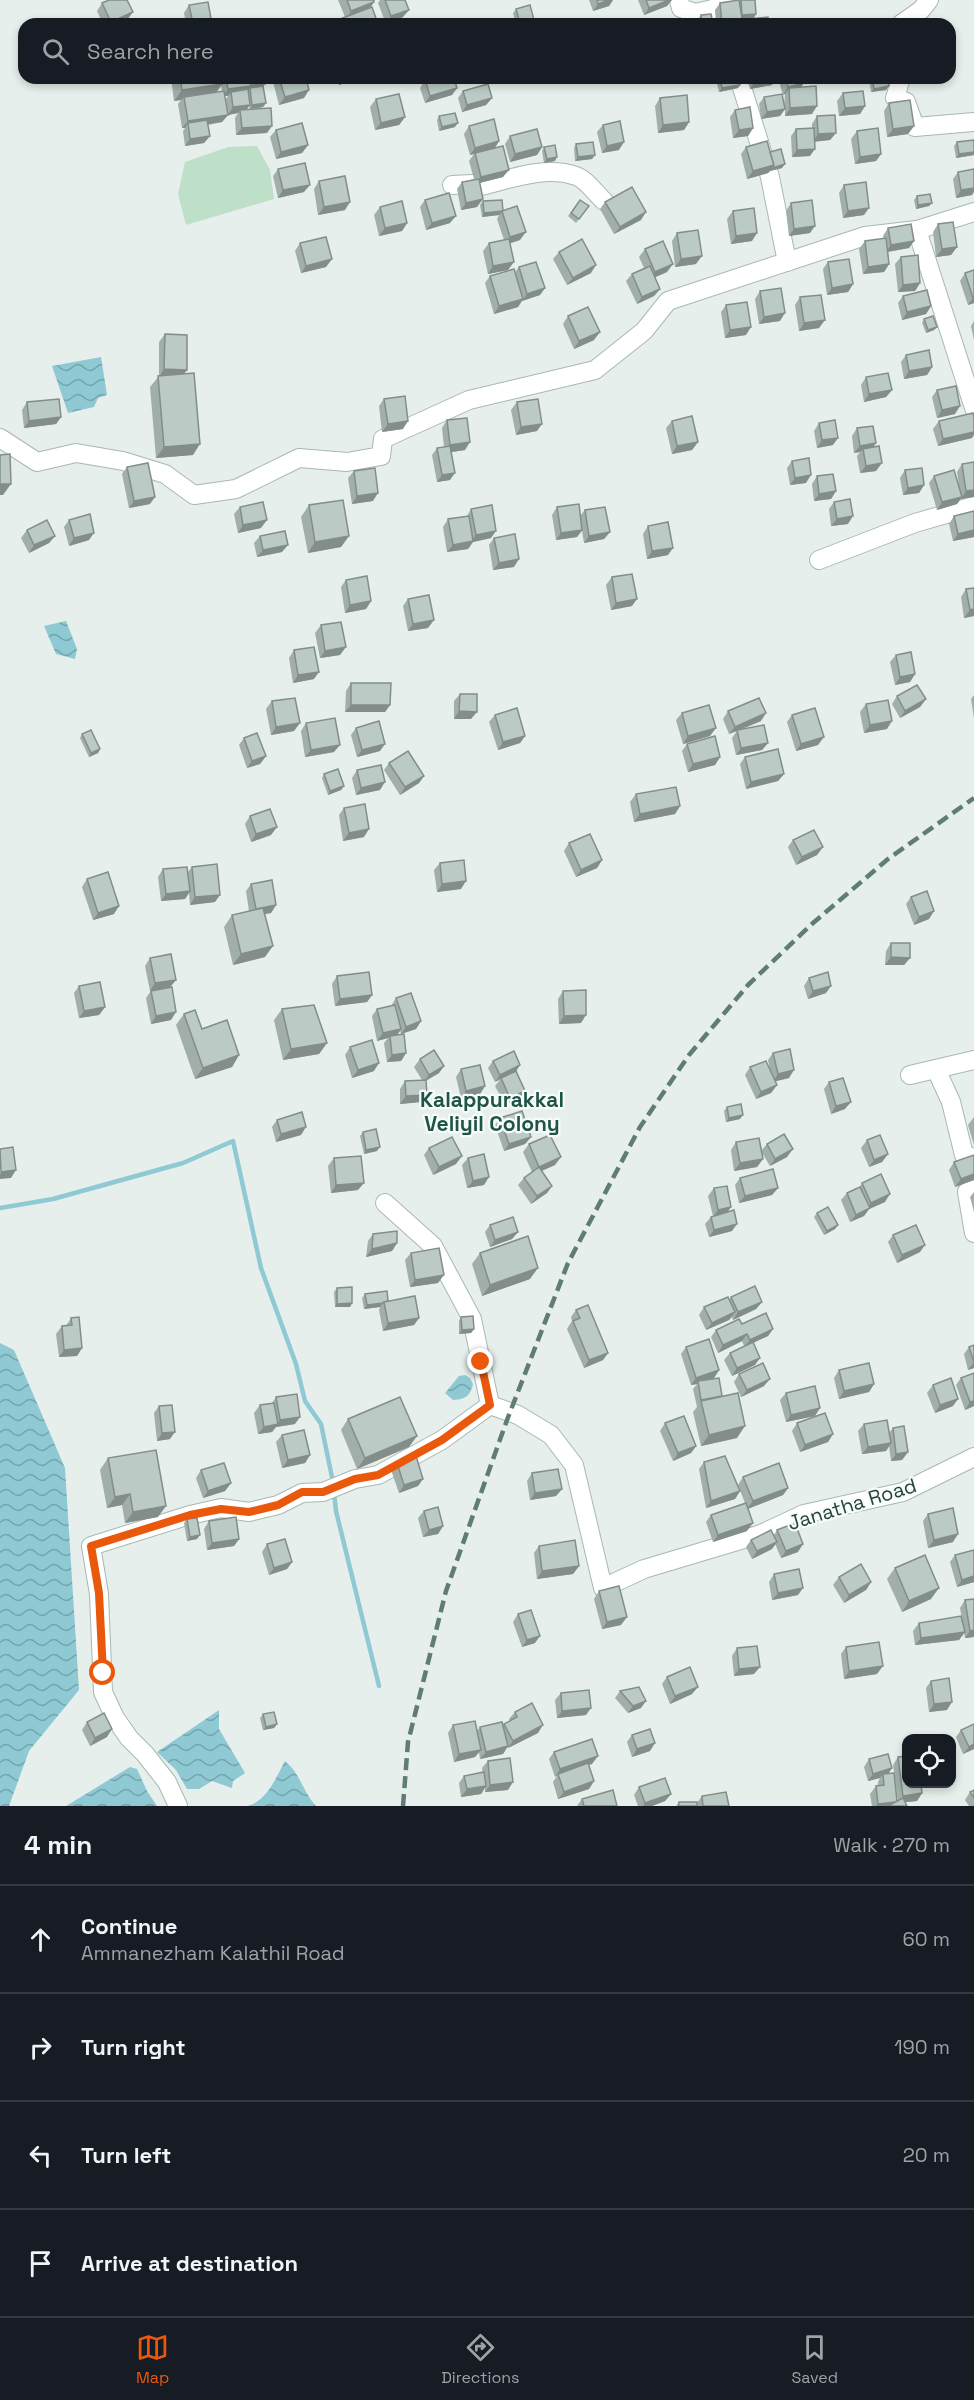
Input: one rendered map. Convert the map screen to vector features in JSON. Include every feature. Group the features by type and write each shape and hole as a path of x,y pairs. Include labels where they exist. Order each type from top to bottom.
{"street":[{"path":"679,0 681,8 714,17 732,0"},
{"path":"910,18 921,10 929,0"},
{"path":"741,84 770,177 787,262"},
{"path":"899,84 895,98 906,102 915,127 974,122"},
{"path":"452,185 473,184 477,187 552,172 578,176 604,201"},
{"path":"0,438 37,462 76,453 123,461 165,474 194,495 236,489 299,458 347,462 381,456 383,439 469,400 595,370 644,331 669,301 865,236 917,230 974,212"},
{"path":"917,230 974,408"},
{"path":"819,560 915,523 974,506"},
{"path":"910,1075 974,1060"},
{"path":"936,1069 951,1102 964,1155 974,1158"},
{"path":"974,1188 967,1192 974,1233"},
{"path":"177,1806 167,1782 129,1738 115,1718 103,1692 99,1593 91,1546 190,1515 221,1509 249,1512 278,1505 302,1492 333,1488 355,1479 378,1475 442,1440 490,1405 472,1319 434,1246 385,1203"},
{"name":"Janatha Road","path":"490,1405 518,1415 551,1435 574,1465 603,1588 644,1569 761,1534 804,1514 903,1492 974,1458"}],"green space":[{"path":"257,146 270,170 274,199 186,225 178,194 185,162 228,147"}],"water":[{"path":"101,357 107,395 98,398 94,407 68,413 52,366"},
{"path":"66,621 77,649 75,659 56,654 44,626"},
{"path":"0,1343 14,1350 65,1468 79,1690 29,1751 9,1806 0,1806"},
{"path":"465,1375 473,1384 470,1391 464,1398 453,1400 445,1393 459,1376"},
{"path":"219,1710 219,1729 245,1773 233,1781 232,1788 212,1781 199,1789 187,1789 176,1770 157,1752"},
{"path":"285,1761 316,1806 248,1806 261,1799 266,1793"},
{"path":"130,1767 137,1769 157,1806 66,1806"}],"building":[{"path":"109,0 127,0 133,12 120,18 109,18 102,3"},
{"path":"347,0 374,0 374,2 351,11"},
{"path":"385,0 405,0 409,10 391,16"},
{"path":"597,0 609,0 598,4"},
{"path":"646,0 669,0 649,8"},
{"path":"739,0 742,18 721,18 720,3"},
{"path":"741,0 755,0 756,14 742,15"},
{"path":"208,2 211,18 192,18 189,5"},
{"path":"530,5 533,18 518,18 516,9"},
{"path":"372,7 376,18 343,18"},
{"path":"711,14 712,18 701,18 701,15"},
{"path":"181,84 222,84 182,90"},
{"path":"227,84 251,84 251,86 228,89"},
{"path":"281,84 308,84 309,90 285,97"},
{"path":"426,84 456,84 457,88 430,96"},
{"path":"488,84 492,98 467,105 463,91"},
{"path":"721,84 740,84 740,85 722,88"},
{"path":"873,84 888,84 889,86 874,89"},
{"path":"263,86 266,103 252,105 250,88"},
{"path":"816,86 817,106 790,108 789,88"},
{"path":"248,89 250,105 233,107 231,92"},
{"path":"224,91 228,115 188,121 184,97"},
{"path":"863,91 865,106 845,108 843,93"},
{"path":"399,94 405,117 381,123 376,99"},
{"path":"782,94 785,109 767,112 764,97"},
{"path":"687,95 689,122 663,125 660,98"},
{"path":"910,100 914,126 893,129 889,103"},
{"path":"750,107 753,128 739,130 735,110"},
{"path":"271,108 272,126 242,128 240,110"},
{"path":"455,113 458,123 442,127 439,116"},
{"path":"835,115 836,133 818,134 817,116"},
{"path":"494,119 499,141 475,148 469,126"},
{"path":"207,120 210,136 190,139 188,123"},
{"path":"620,121 624,142 607,146 603,125"},
{"path":"302,123 308,145 281,152 276,130"},
{"path":"814,128 815,149 797,150 796,129"},
{"path":"878,128 881,154 860,157 857,131"},
{"path":"537,129 542,147 515,154 510,136"},
{"path":"974,140 974,152 959,154 957,142"},
{"path":"767,141 774,165 753,171 746,147"},
{"path":"593,142 595,155 578,157 576,144"},
{"path":"555,145 557,157 547,159 544,147"},
{"path":"503,146 509,170 481,177 475,153"},
{"path":"781,149 785,164 772,168 774,165 770,152"},
{"path":"305,163 310,185 283,190 278,169"},
{"path":"974,169 974,188 961,190 958,172"},
{"path":"345,176 350,202 324,207 319,181"},
{"path":"479,179 483,199 466,203 462,182"},
{"path":"866,182 869,208 848,211 844,185"},
{"path":"632,187 646,212 620,227 605,202"},
{"path":"449,193 456,216 432,223 425,200"},
{"path":"930,194 932,203 918,205 917,196"},
{"path":"502,200 503,211 484,213 483,201"},
{"path":"580,200 589,206 579,219 571,213"},
{"path":"812,200 815,226 794,229 791,203"},
{"path":"402,201 407,223 385,228 380,207"},
{"path":"517,206 526,232 510,237 502,211"},
{"path":"754,208 757,233 736,236 733,211"},
{"path":"953,222 957,247 942,249 938,224"},
{"path":"911,224 914,241 891,245 888,228"},
{"path":"698,230 702,256 681,259 677,233"},
{"path":"326,237 332,259 306,266 300,243"},
{"path":"886,238 889,264 868,267 865,241"},
{"path":"509,239 514,262 493,266 489,243"},
{"path":"582,239 596,265 573,278 559,252"},
{"path":"663,241 673,264 655,272 645,249"},
{"path":"918,255 920,283 903,285 901,257"},
{"path":"849,259 853,284 832,288 828,262"},
{"path":"536,262 545,288 527,294 519,267"},
{"path":"650,266 660,289 642,297 632,274"},
{"path":"514,269 523,299 499,306 490,276"},
{"path":"974,270 974,297 973,298 965,273"},
{"path":"781,288 785,313 764,317 760,291"},
{"path":"927,290 931,306 907,312 903,296"},
{"path":"821,295 825,320 804,323 800,297"},
{"path":"747,302 751,327 730,330 726,305"},
{"path":"588,307 600,332 579,341 568,316"},
{"path":"933,316 937,327 928,330 924,319"},
{"path":"165,334 187,335 187,370 164,369"},
{"path":"929,350 932,367 909,371 906,355"},
{"path":"194,373 200,444 164,447 158,376"},
{"path":"888,373 892,390 869,394 866,377"},
{"path":"956,386 960,406 942,410 937,390"},
{"path":"405,396 408,421 388,424 384,399"},
{"path":"59,399 61,417 29,421 27,402"},
{"path":"538,399 542,424 521,427 517,402"},
{"path":"973,413 974,432 943,439 939,421"},
{"path":"692,416 698,442 677,446 672,421"},
{"path":"467,418 470,442 450,445 447,420"},
{"path":"835,420 838,438 822,440 819,423"},
{"path":"873,426 876,443 860,446 857,428"},
{"path":"450,446 455,473 442,475 437,448"},
{"path":"879,446 882,463 866,466 863,449"},
{"path":"10,454 11,484 0,484 0,455"},
{"path":"809,458 811,475 795,478 792,461"},
{"path":"974,462 974,490 966,491 962,464"},
{"path":"148,463 155,497 134,501 127,467"},
{"path":"375,468 378,493 357,496 354,471"},
{"path":"922,468 924,485 908,488 905,470"},
{"path":"954,470 962,497 942,502 934,476"},
{"path":"833,474 836,491 819,494 817,476"},
{"path":"850,499 853,516 837,519 834,502"},
{"path":"343,500 349,536 315,542 309,505"},
{"path":"263,502 267,520 243,525 240,507"},
{"path":"579,504 582,530 561,533 557,507"},
{"path":"492,505 496,531 476,535 471,509"},
{"path":"605,507 610,532 589,536 585,510"},
{"path":"974,511 974,530 958,534 954,516"},
{"path":"90,514 94,533 74,538 69,520"},
{"path":"469,516 473,541 453,545 448,519"},
{"path":"47,520 55,536 34,545 27,530"},
{"path":"668,522 673,548 652,551 648,526"},
{"path":"285,531 288,545 263,550 260,536"},
{"path":"515,534 519,559 499,563 494,538"},
{"path":"632,574 637,599 616,603 612,577"},
{"path":"367,576 371,601 350,605 346,580"},
{"path":"974,588 974,609 970,610 966,589"},
{"path":"429,595 434,620 413,624 408,599"},
{"path":"341,622 346,647 325,651 321,625"},
{"path":"314,647 319,672 298,675 294,650"},
{"path":"911,652 915,674 900,677 896,655"},
{"path":"351,683 391,683 390,705 351,705"},
{"path":"917,685 926,699 905,711 897,696"},
{"path":"460,694 477,694 477,712 459,711"},
{"path":"295,698 300,723 276,727 272,701"},
{"path":"759,698 766,713 735,727 728,711"},
{"path":"888,700 892,721 870,725 866,704"},
{"path":"709,705 716,728 688,736 682,713"},
{"path":"517,708 525,736 503,742 495,715"},
{"path":"815,708 824,737 801,744 792,715"},
{"path":"335,718 340,745 311,750 306,723"},
{"path":"379,721 385,744 362,750 356,728"},
{"path":"764,725 768,743 741,748 737,730"},
{"path":"91,730 100,749 91,753 82,734"},
{"path":"257,733 266,756 252,761 244,738"},
{"path":"715,736 720,757 693,764 687,744"},
{"path":"778,749 784,774 751,782 745,757"},
{"path":"408,751 424,776 405,787 389,763"},
{"path":"381,765 385,782 361,788 357,770"},
{"path":"338,769 344,786 330,791 324,774"},
{"path":"676,787 680,806 640,814 636,794"},
{"path":"365,804 369,829 349,833 344,808"},
{"path":"270,809 277,827 256,834 250,816"},
{"path":"814,830 823,847 802,857 793,840"},
{"path":"590,834 602,860 581,870 569,843"},
{"path":"464,860 466,881 442,884 440,863"},
{"path":"217,864 220,895 195,897 192,867"},
{"path":"187,867 190,891 166,894 163,869"},
{"path":"108,872 119,906 98,913 87,879"},
{"path":"272,880 276,905 256,909 251,884"},
{"path":"927,891 934,911 919,917 911,897"},
{"path":"263,908 273,946 241,954 232,915"},
{"path":"891,943 910,943 910,958 891,957"},
{"path":"171,954 176,980 155,983 150,958"},
{"path":"369,972 372,995 340,999 337,976"},
{"path":"828,972 831,986 813,991 809,978"},
{"path":"100,982 105,1007 84,1011 79,986"},
{"path":"172,987 176,1012 156,1016 151,991"},
{"path":"586,990 586,1015 564,1016 563,991"},
{"path":"411,993 421,1021 406,1027 396,998"},
{"path":"314,1005 327,1043 291,1049 282,1009"},
{"path":"395,1005 401,1029 383,1033 377,1009"},
{"path":"195,1010 202,1029 227,1020 239,1055 203,1068 184,1014"},
{"path":"404,1034 406,1053 392,1055 390,1036"},
{"path":"372,1040 379,1063 358,1070 350,1047"},
{"path":"790,1049 794,1070 778,1074 773,1053"},
{"path":"434,1050 444,1066 429,1075 420,1059"},
{"path":"514,1051 520,1065 500,1075 493,1061"},
{"path":"766,1061 777,1085 761,1092 750,1067"},
{"path":"480,1065 485,1086 466,1091 461,1069"},
{"path":"516,1071 525,1091 510,1098 501,1078"},
{"path":"843,1078 851,1102 836,1106 829,1082"},
{"path":"426,1080 427,1095 406,1096 405,1081"},
{"path":"741,1104 743,1115 729,1118 727,1107"},
{"path":"522,1111 531,1137 509,1144 500,1118"},
{"path":"302,1112 306,1127 281,1134 277,1120"},
{"path":"376,1129 380,1147 366,1150 363,1132"},
{"path":"784,1134 793,1149 775,1159 767,1144"},
{"path":"550,1135 561,1157 539,1167 529,1144"},
{"path":"880,1135 888,1154 874,1160 867,1140"},
{"path":"452,1137 462,1156 439,1167 429,1148"},
{"path":"759,1138 763,1159 740,1163 736,1142"},
{"path":"13,1147 16,1170 1,1172 0,1149"},
{"path":"484,1154 489,1177 473,1181 468,1158"},
{"path":"974,1155 974,1174 961,1179 954,1162"},
{"path":"361,1156 364,1183 336,1185 334,1158"},
{"path":"539,1167 552,1186 537,1196 524,1178"},
{"path":"773,1169 778,1188 745,1196 740,1178"},
{"path":"881,1174 890,1194 871,1203 862,1183"},
{"path":"727,1186 731,1207 718,1210 714,1188"},
{"path":"860,1187 870,1208 856,1215 847,1193"},
{"path":"828,1207 838,1225 827,1231 817,1213"},
{"path":"734,1210 737,1224 714,1230 711,1217"},
{"path":"513,1217 518,1232 495,1240 490,1225"},
{"path":"916,1225 925,1245 902,1255 893,1235"},
{"path":"397,1231 397,1243 372,1249 373,1234"},
{"path":"528,1236 538,1268 490,1285 480,1253"},
{"path":"439,1248 444,1275 415,1280 411,1253"},
{"path":"755,1286 762,1302 738,1312 731,1297"},
{"path":"352,1287 352,1303 337,1304 337,1288"},
{"path":"387,1291 388,1301 367,1305 365,1294"},
{"path":"415,1296 419,1318 388,1323 384,1302"},
{"path":"728,1297 735,1312 712,1323 704,1307"},
{"path":"588,1305 608,1353 589,1360 573,1321 580,1318 576,1310"},
{"path":"766,1313 773,1329 750,1340 747,1334 723,1345 716,1330 739,1319 742,1324"},
{"path":"473,1316 474,1329 462,1330 461,1317"},
{"path":"79,1317 82,1348 64,1350 62,1326 72,1325 71,1318"},
{"path":"709,1339 719,1370 696,1378 686,1347"},
{"path":"753,1342 760,1358 737,1368 730,1353"},
{"path":"974,1345 974,1362 969,1347"},
{"path":"763,1363 770,1379 747,1390 739,1374"},
{"path":"869,1363 874,1384 844,1391 839,1370"},
{"path":"974,1373 974,1401 970,1402 961,1378"},
{"path":"719,1378 722,1396 701,1400 698,1381"},
{"path":"951,1378 958,1399 940,1405 933,1385"},
{"path":"815,1386 820,1408 791,1415 786,1393"},
{"path":"738,1393 745,1426 709,1435 701,1401"},
{"path":"297,1394 300,1417 280,1420 276,1397"},
{"path":"400,1397 417,1436 365,1458 348,1419"},
{"path":"274,1403 278,1424 264,1427 260,1405"},
{"path":"172,1405 175,1432 162,1433 159,1406"},
{"path":"825,1413 833,1434 805,1445 797,1423"},
{"path":"684,1416 696,1446 678,1453 665,1423"},
{"path":"887,1420 891,1443 868,1447 864,1424"},
{"path":"904,1426 908,1452 896,1454 893,1428"},
{"path":"304,1430 310,1455 288,1460 282,1435"},
{"path":"156,1450 166,1506 133,1512 130,1494 115,1497 108,1458"},
{"path":"416,1456 423,1479 404,1485 397,1463"},
{"path":"725,1456 740,1491 711,1501 704,1462"},
{"path":"224,1463 231,1483 208,1491 201,1470"},
{"path":"779,1463 788,1488 753,1501 743,1477"},
{"path":"558,1469 562,1489 535,1493 532,1473"},
{"path":"746,1503 753,1523 718,1535 711,1515"},
{"path":"438,1507 443,1526 429,1530 424,1511"},
{"path":"953,1508 958,1534 934,1540 928,1514"},
{"path":"236,1517 239,1539 212,1543 209,1521"},
{"path":"197,1518 200,1535 190,1537 187,1519"},
{"path":"795,1523 803,1544 786,1551 777,1530"},
{"path":"771,1530 777,1542 757,1551 751,1540"},
{"path":"285,1539 292,1562 274,1568 267,1544"},
{"path":"575,1540 579,1566 542,1571 539,1546"},
{"path":"974,1550 974,1576 962,1580 955,1555"},
{"path":"925,1555 939,1588 909,1601 895,1568"},
{"path":"861,1564 871,1582 849,1595 839,1577"},
{"path":"799,1569 803,1588 778,1593 774,1574"},
{"path":"619,1586 627,1617 607,1622 599,1591"},
{"path":"974,1599 974,1630 970,1631 965,1600"},
{"path":"531,1610 540,1636 527,1640 518,1614"},
{"path":"961,1616 965,1632 921,1638 919,1623"},
{"path":"879,1642 883,1666 849,1671 846,1647"},
{"path":"757,1646 760,1667 739,1669 737,1648"},
{"path":"690,1667 698,1687 675,1696 667,1677"},
{"path":"949,1678 952,1702 934,1704 931,1681"},
{"path":"639,1687 646,1701 633,1706 620,1691"},
{"path":"589,1690 591,1708 562,1711 561,1693"},
{"path":"532,1703 543,1725 513,1741 504,1724 517,1717 515,1712"},
{"path":"274,1712 277,1724 266,1727 263,1714"},
{"path":"104,1713 112,1729 95,1738 87,1722"},
{"path":"475,1721 481,1750 459,1754 453,1725"},
{"path":"502,1722 508,1746 486,1752 480,1727"},
{"path":"974,1724 974,1744 969,1747 961,1730"},
{"path":"650,1729 655,1743 637,1749 632,1735"},
{"path":"592,1739 598,1756 560,1769 554,1752"},
{"path":"888,1754 892,1768 873,1774 869,1759"},
{"path":"902,1756 902,1788 921,1788 922,1793 903,1796 898,1757"},
{"path":"510,1758 513,1782 490,1785 488,1761"},
{"path":"588,1763 594,1781 564,1792 558,1774"},
{"path":"484,1772 486,1786 467,1789 464,1776"},
{"path":"894,1773 897,1801 878,1804 876,1786 884,1785 883,1774"},
{"path":"665,1778 671,1794 645,1803 639,1787"},
{"path":"613,1790 617,1806 584,1806 582,1799"},
{"path":"726,1792 729,1806 703,1806 702,1796"},
{"path":"903,1798 907,1806 888,1806"},
{"path":"679,1802 697,1802 697,1806 679,1806"}],"waterway":[{"path":"0,1208 53,1199 183,1163 233,1141 261,1268 296,1364 305,1401 321,1424 333,1482"},
{"path":"334,1493 336,1511 379,1686"}],"railway":[{"path":"403,1806 408,1742 446,1591 507,1420 568,1263 640,1127 689,1055 748,985 813,923 888,859 974,798"}],"district":[{"name":"Kalappurakkal Veliyil Colony","path":"492,1112"}],"route":[{"path":"103,1673 99,1593 91,1546 190,1515 221,1509 249,1512 278,1505 302,1492 323,1492 355,1479 378,1475 442,1440 490,1405 481,1362"}]}
